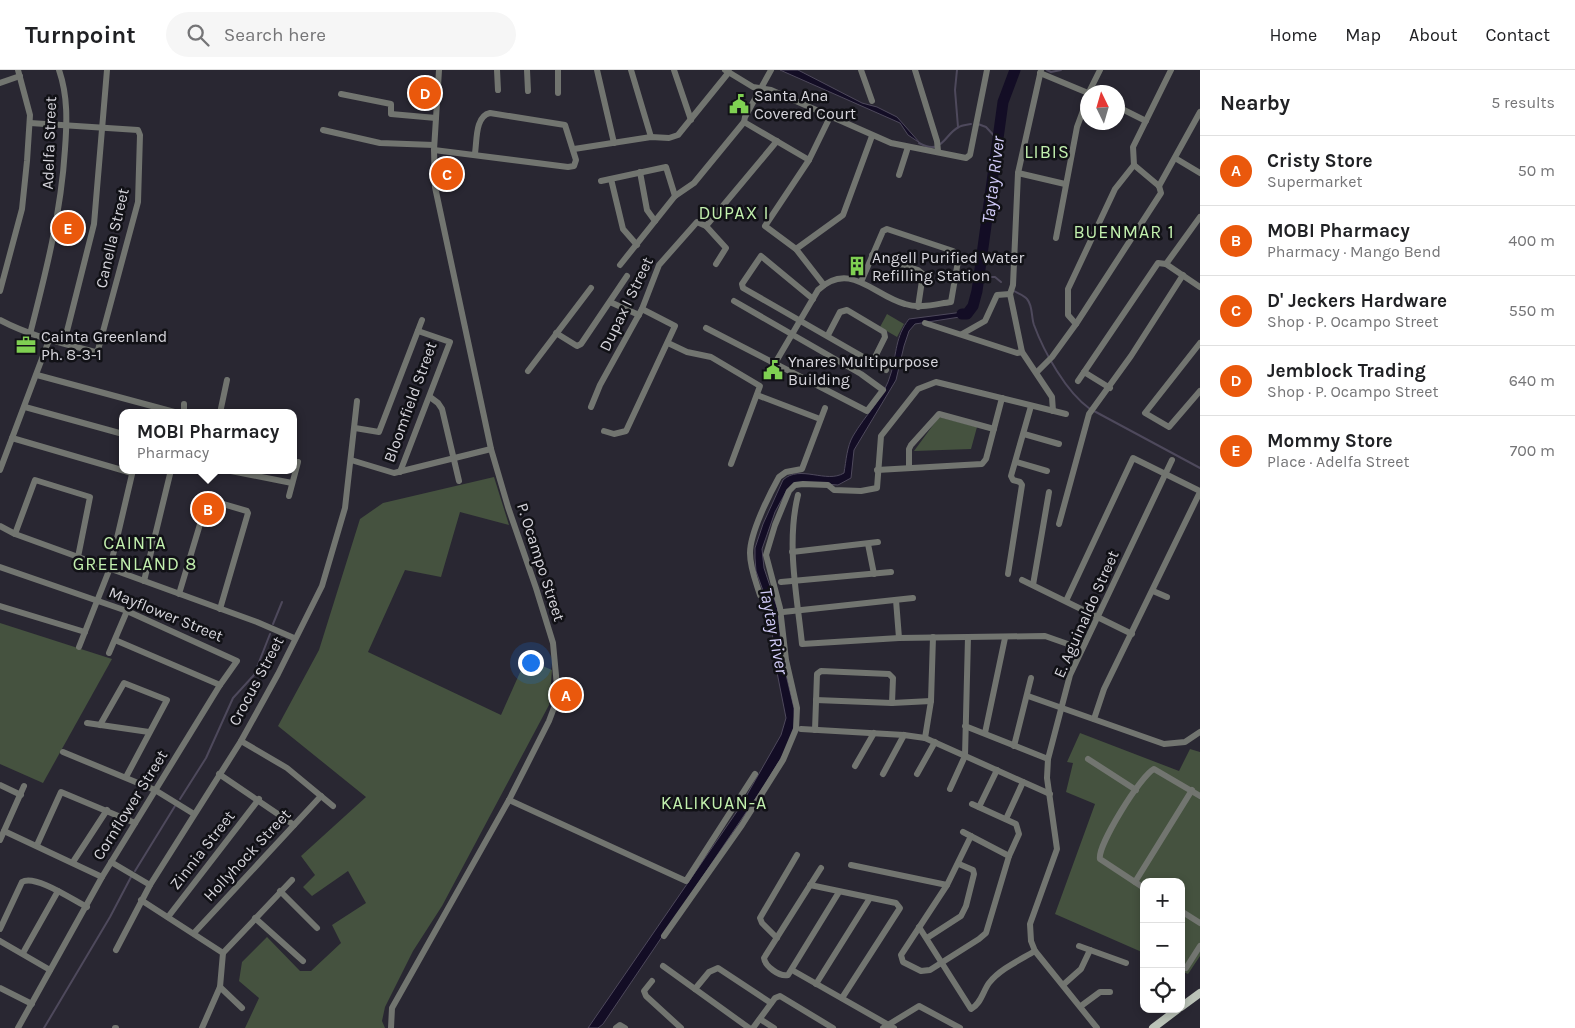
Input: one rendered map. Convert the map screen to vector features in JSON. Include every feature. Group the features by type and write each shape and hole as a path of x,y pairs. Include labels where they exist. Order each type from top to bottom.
{"main road":[{"path":"1185,1004 1200,993"},
{"path":"1153,1028 1173,1013"}],"street":[{"name":"Adelfa Street","path":"30,334 52,247 62,193 67,124 66,96 59,70"},
{"path":"0,320 30,334 64,343 90,248 98,198 108,70"},
{"name":"P. Ocampo Street","path":"391,1028 390,1016 396,1000 508,800 555,708 558,684 553,643 491,449 435,187 434,148 439,70"},
{"path":"497,70 498,90"},
{"path":"527,70 528,91"},
{"path":"558,70 558,93"},
{"path":"597,70 614,143"},
{"path":"631,70 652,137"},
{"path":"674,70 691,120"},
{"path":"620,265 675,196 694,183 744,122 771,70"},
{"path":"861,70 872,102"},
{"path":"915,70 938,146"},
{"path":"574,149 652,137 669,138 678,135 727,71 752,87 771,90 872,136 908,147 938,146 968,158 987,70"},
{"path":"1092,85 1100,70"},
{"path":"1076,324 1068,315 1068,289 1115,189 1134,165 1133,148 1171,70"},
{"path":"1053,411 1052,396 1022,352 1010,294 1013,285 1018,173 1041,71 1080,90"},
{"path":"0,83 19,73 30,109 22,209 0,291"},
{"path":"341,94 391,104 391,114 436,118"},
{"path":"1125,110 1146,121"},
{"path":"1159,186 1200,112"},
{"path":"323,130 380,143 434,148 475,154 571,167 576,160 565,125 490,113 485,114 480,120 475,154"},
{"path":"824,285 796,249 765,226 809,160 830,117"},
{"path":"1056,238 1065,184 1080,118"},
{"path":"744,122 809,160"},
{"path":"30,123 103,127"},
{"name":"Canella Street","path":"64,343 95,352 98,350 138,202 140,135 138,130 103,127"},
{"path":"796,249 843,215 872,136"},
{"path":"716,264 726,248 706,226 776,141"},
{"path":"899,175 908,147"},
{"path":"1175,158 1200,173"},
{"path":"1037,372 1050,360 1076,324 1161,193 1159,186 1134,165"},
{"path":"601,181 666,167 675,196"},
{"path":"640,172 647,210 655,221"},
{"path":"1018,173 1065,184"},
{"path":"611,178 623,229 636,245"},
{"path":"1164,263 1200,217"},
{"name":"Dupax I Street","path":"591,407 600,385 641,312 664,256 695,223 699,222 706,226"},
{"path":"774,365 813,299 824,285 839,278 861,282 904,304 918,307 951,302 958,261 953,250 887,230 883,231 861,282"},
{"path":"872,255 918,270 923,274 918,307"},
{"path":"813,299 761,256 742,284 743,288 828,335 886,370"},
{"path":"1078,381 1158,263 1164,263 1200,286"},
{"path":"1059,524 1089,414 1110,388 1182,275"},
{"path":"556,332 577,346 610,302 626,276"},
{"path":"528,371 556,332 592,288"},
{"path":"962,334 985,321 997,296 1010,294"},
{"path":"604,431 614,434 626,432 675,326 610,302"},
{"path":"706,328 774,365 867,411 883,390 861,374 734,302"},
{"path":"828,335 840,312 848,310 884,332 886,337 873,361"},
{"path":"355,428 379,432 422,320"},
{"path":"925,323 1018,353 1022,352"},
{"name":"Bloomfield Street","path":"400,472 450,342 418,331"},
{"path":"0,470 49,340"},
{"path":"668,343 687,352 711,357 758,383 760,386 731,464"},
{"path":"1200,343 1145,413 1169,427 1200,391"},
{"path":"1084,372 1110,388"},
{"path":"37,375 147,409"},
{"path":"221,409 227,380"},
{"path":"664,936 742,825 784,760 796,729 797,708 786,660 780,608 766,555 774,525 789,491 795,485 803,484 828,485 834,490 861,491 877,488 881,436 918,389 926,384 936,382 1066,414"},
{"path":"757,395 820,419"},
{"path":"430,397 442,409 459,481"},
{"path":"877,470 982,464 986,459 1002,398"},
{"name":"Crocus Street","path":"116,950 141,900 241,741 278,674 294,638 322,586 346,508 357,401"},
{"path":"184,404 184,409"},
{"path":"1008,574 1022,485 1011,478 1031,406"},
{"path":"25,407 119,433"},
{"path":"760,595 750,552 757,528 779,477 786,472 802,469 825,408"},
{"path":"909,467 909,450 911,445 939,414 994,429"},
{"path":"1024,434 1059,444"},
{"path":"12,438 119,468"},
{"path":"351,460 394,473 491,449"},
{"path":"1066,602 1130,461 1136,458 1200,492 1104,689 1094,719"},
{"name":"E. Aguinaldo Street","path":"1097,1028 1035,951 1031,941 1030,924 1057,849 1047,778 1048,759 1070,675 1172,460"},
{"path":"1016,462 1048,471"},
{"path":"79,647 110,568 132,474"},
{"path":"144,581 169,474"},
{"path":"246,474 292,483"},
{"path":"289,496 295,474"},
{"path":"15,534 35,480 90,497 78,557"},
{"path":"1033,585 1049,492"},
{"path":"798,496 793,524 792,552 802,644 899,638 1052,636 1082,649"},
{"path":"179,594 208,500 247,511 220,609"},
{"path":"0,526 15,534 294,638"},
{"path":"792,552 878,542"},
{"path":"868,544 874,574"},
{"name":"Mayflower Street","path":"0,566 127,611 236,658"},
{"path":"781,582 891,572"},
{"path":"1022,580 1132,634"},
{"path":"1153,591 1167,597"},
{"path":"783,612 912,598"},
{"path":"896,600 899,638"},
{"path":"0,606 85,632"},
{"path":"109,653 127,611"},
{"path":"925,738 931,701 933,637"},
{"path":"950,789 965,756 968,637"},
{"path":"985,733 1005,638"},
{"path":"114,640 220,685"},
{"name":"Cornflower Street","path":"18,1028 87,907 102,876 220,685 237,663 236,658"},
{"path":"815,730 817,674 821,671 889,674 893,678 892,703"},
{"path":"1014,746 1031,678"},
{"path":"100,725 122,685 128,683 167,700 126,778"},
{"path":"1028,696 1164,744 1185,742 1200,732"},
{"path":"816,700 892,703 931,701"},
{"path":"87,723 149,732"},
{"path":"965,726 1048,759"},
{"path":"801,729 925,738 1050,794"},
{"path":"855,766 874,733"},
{"path":"883,774 904,735"},
{"path":"241,741 287,768 333,806"},
{"path":"917,774 935,742"},
{"path":"63,752 155,790 194,814"},
{"path":"1088,759 1136,790"},
{"path":"1140,885 1108,865 1100,859 1099,855 1111,829 1136,790 1154,769 1200,796"},
{"path":"979,807 997,770"},
{"path":"219,774 259,799 294,825"},
{"path":"508,800 686,881 755,774"},
{"path":"1006,819 1023,782"},
{"path":"0,785 21,795"},
{"path":"0,840 24,786"},
{"path":"1135,882 1192,790"},
{"path":"37,844 61,792 136,823"},
{"name":"Hollyhock Street","path":"194,933 321,796"},
{"name":"Zinnia Street","path":"168,917 259,799"},
{"path":"971,836 959,864 947,885 901,955 901,959 925,972 986,933 1009,856 1019,834 1018,828 1006,819 972,804"},
{"path":"74,862 107,810"},
{"path":"4,831 37,844 102,876"},
{"path":"964,832 1009,856"},
{"path":"777,938 762,923 760,918 797,855"},
{"path":"111,862 150,885"},
{"path":"851,864 947,885"},
{"path":"927,938 961,916 966,906 974,874 973,870 959,864"},
{"path":"821,868 763,961 784,976 792,970 839,892"},
{"path":"0,929 22,882 33,880 87,907"},
{"path":"202,1028 220,987 223,953 292,880"},
{"path":"810,885 896,903 900,908 842,998"},
{"path":"23,953 58,891"},
{"path":"280,891 318,928"},
{"path":"816,984 870,898"},
{"path":"141,900 223,953"},
{"path":"1185,914 1200,923"},
{"path":"255,918 303,961"},
{"path":"919,927 971,1008 976,1005 989,983 996,976 1035,951"},
{"path":"0,941 50,970"},
{"path":"1078,946 1126,963"},
{"path":"1186,968 1200,946"},
{"path":"1063,985 1081,969 1090,950"},
{"path":"663,966 749,1028"},
{"path":"695,990 709,972 718,968 771,1003"},
{"path":"792,970 888,1027 919,1006 960,1028"},
{"path":"652,981 644,991 646,996 681,1028"},
{"path":"220,987 242,1008"},
{"path":"0,989 32,1004"},
{"path":"1081,1006 1100,992 1110,992"},
{"path":"753,1028 777,996 782,997 833,1028"},
{"path":"760,1019 774,1028"}],"green space":[{"path":"887,314 904,324 897,337 880,327"},
{"path":"939,417 977,427 971,449 914,451"},
{"path":"494,477 509,525 460,512 441,577 405,570 368,652 501,715 526,659 552,670 549,705 442,906 413,951 385,1007 382,1021 385,1028 245,1028 259,998 239,981 242,962 267,937 300,971 311,971 341,943 332,925 366,903 348,871 312,896 303,887 315,875 301,856 366,797 278,726 319,650 360,519 383,503"},
{"path":"0,623 112,659 43,783 0,764"},
{"path":"1080,733 1179,771 1190,749 1200,752 1200,956 1188,974 1185,973 1185,878 1140,878 1140,951 1055,914 1095,804 1066,792 1073,763 1067,762"}],"water":[{"path":"780,70 798,70 862,103 877,107 897,117 920,143 908,135 900,123"},
{"path":"973,306 966,316 915,324 909,331 896,380 854,450 851,478 838,485 811,483 787,490 775,512 762,549 764,568 778,610 782,658 794,708 795,726 787,748 766,783 603,1024 598,1028 588,1028 740,807 781,735 786,718 773,652 772,616 756,571 755,548 763,524 783,480 797,474 837,476 844,473 851,440 888,382 901,332 909,319 963,312"}],"waterway":[{"path":"957,70 955,90 958,127"},
{"name":"Taytay River","path":"962,314 967,314 973,306 977,291 1003,102 1015,70"},
{"path":"1047,70 1051,72 1061,70"},
{"path":"919,143 933,147 942,142 954,130 971,124"},
{"path":"978,124 986,127 998,140"},
{"path":"980,277 995,277 1001,282"},
{"path":"1014,291 1024,296 1029,302 1038,336 1064,382 1081,402 1090,409"},
{"path":"1094,411 1200,468"},
{"path":"273,624 282,602"},
{"path":"180,799 206,758 233,698 254,675 270,634"},
{"path":"135,871 175,806"},
{"path":"44,1028 110,917 131,877"}],"place":[{"name":"Jemblock Trading","path":"425,93"},
{"name":"Santa Ana Covered Court","path":"739,104"},
{"name":"D' Jeckers Hardware","path":"447,174"},
{"name":"Mommy Store","path":"68,228"},
{"name":"Angell Purified Water Refilling Station","path":"857,266"},
{"name":"Cainta Greenland Ph. 8-3-1","path":"26,345"},
{"name":"Ynares Multipurpose Building","path":"773,370"},
{"name":"MOBI Pharmacy","path":"208,509"},
{"name":"Cristy Store","path":"566,695"}],"district":[{"name":"LIBIS","path":"1047,152"},
{"name":"DUPAX I","path":"734,213"},
{"name":"BUENMAR 1","path":"1124,232"},
{"name":"CAINTA GREENLAND 8","path":"135,553"},
{"name":"KALIKUAN-A","path":"714,803"}]}
